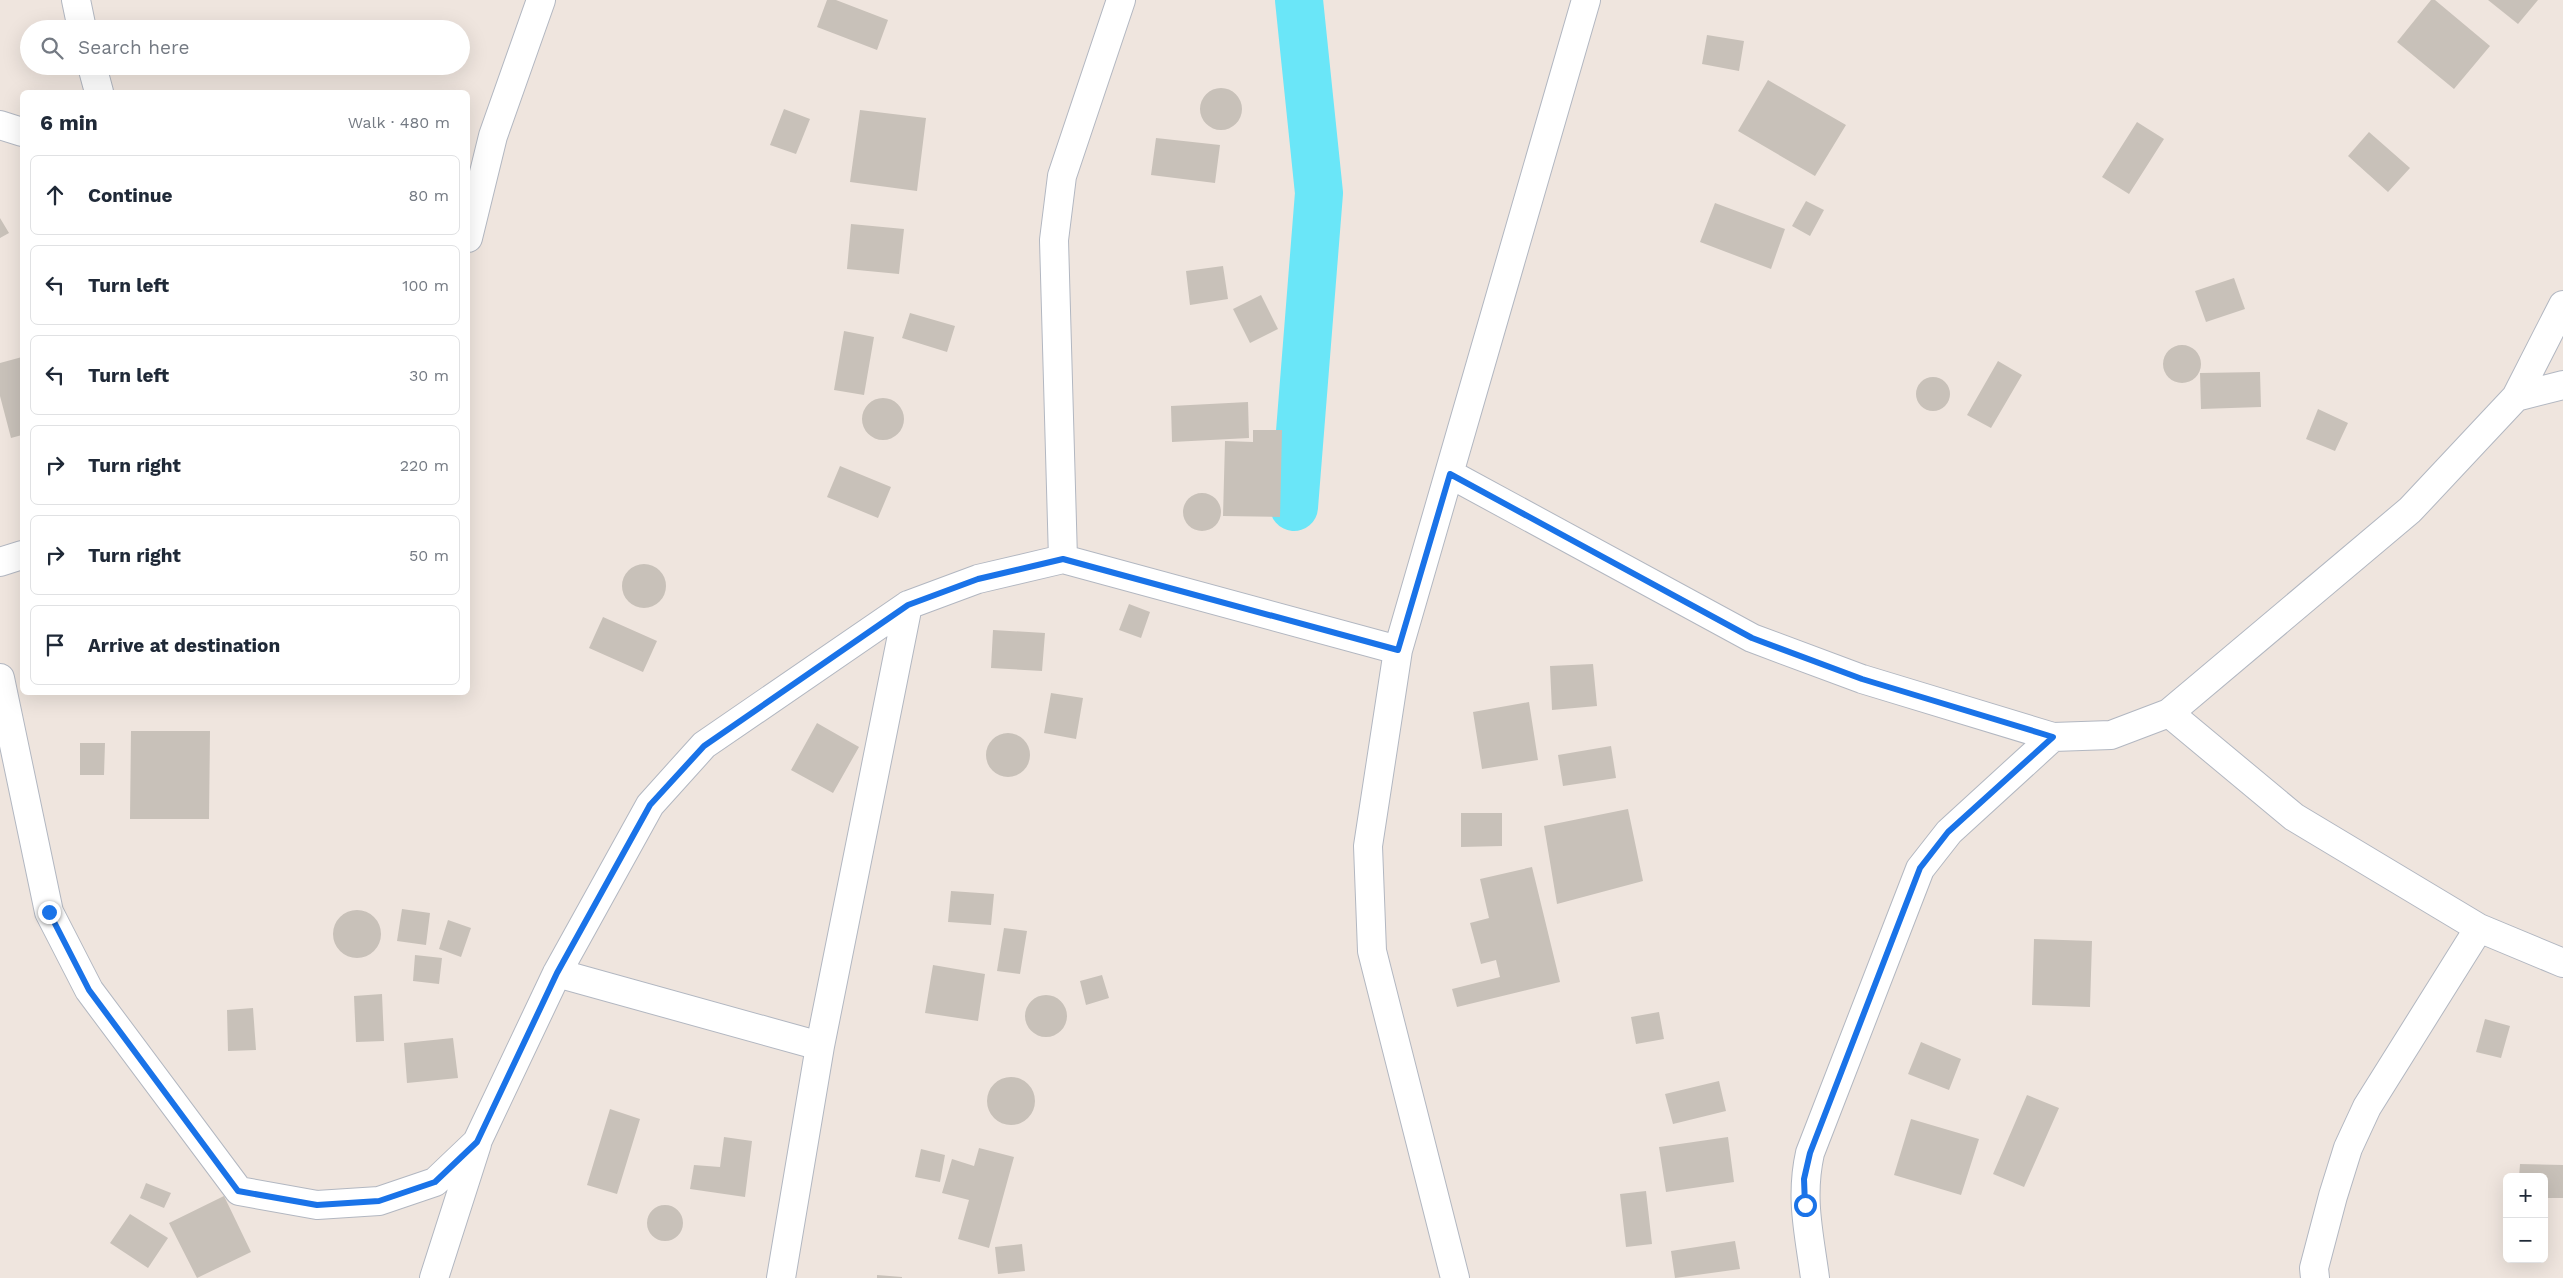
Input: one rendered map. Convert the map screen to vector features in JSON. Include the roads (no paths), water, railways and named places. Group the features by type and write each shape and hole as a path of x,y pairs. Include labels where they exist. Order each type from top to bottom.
{"street":[{"path":"76,0 80,20"},
{"path":"470,230 493,136 540,0"},
{"path":"1063,559 1054,240 1062,176 1121,0"},
{"path":"1455,1278 1372,951 1368,846 1398,650 1586,0"},
{"path":"94,75 98,90"},
{"path":"0,125 20,131"},
{"path":"1450,474 1752,638 1862,679 2053,737 2111,735 2169,713 2410,510 2516,397 2563,305"},
{"path":"2516,397 2563,385"},
{"path":"0,562 20,556"},
{"path":"434,1278 477,1142 557,973 650,805 704,746 908,605 978,579 1063,559 1398,650"},
{"path":"781,1278 820,1046 908,605"},
{"path":"0,678 49,912 89,990 238,1191 317,1205 379,1201 435,1182 477,1142"},
{"path":"2169,713 2294,816 2479,928 2563,963"},
{"path":"1815,1278 1805,1205 1804,1179 1810,1153 1920,868 1948,832 2053,737"},
{"path":"2315,1278 2314,1268 2333,1196 2348,1148 2367,1107 2479,928"},
{"path":"557,973 820,1046"}],"waterway":[{"path":"1294,507 1319,193 1299,0"}]}
